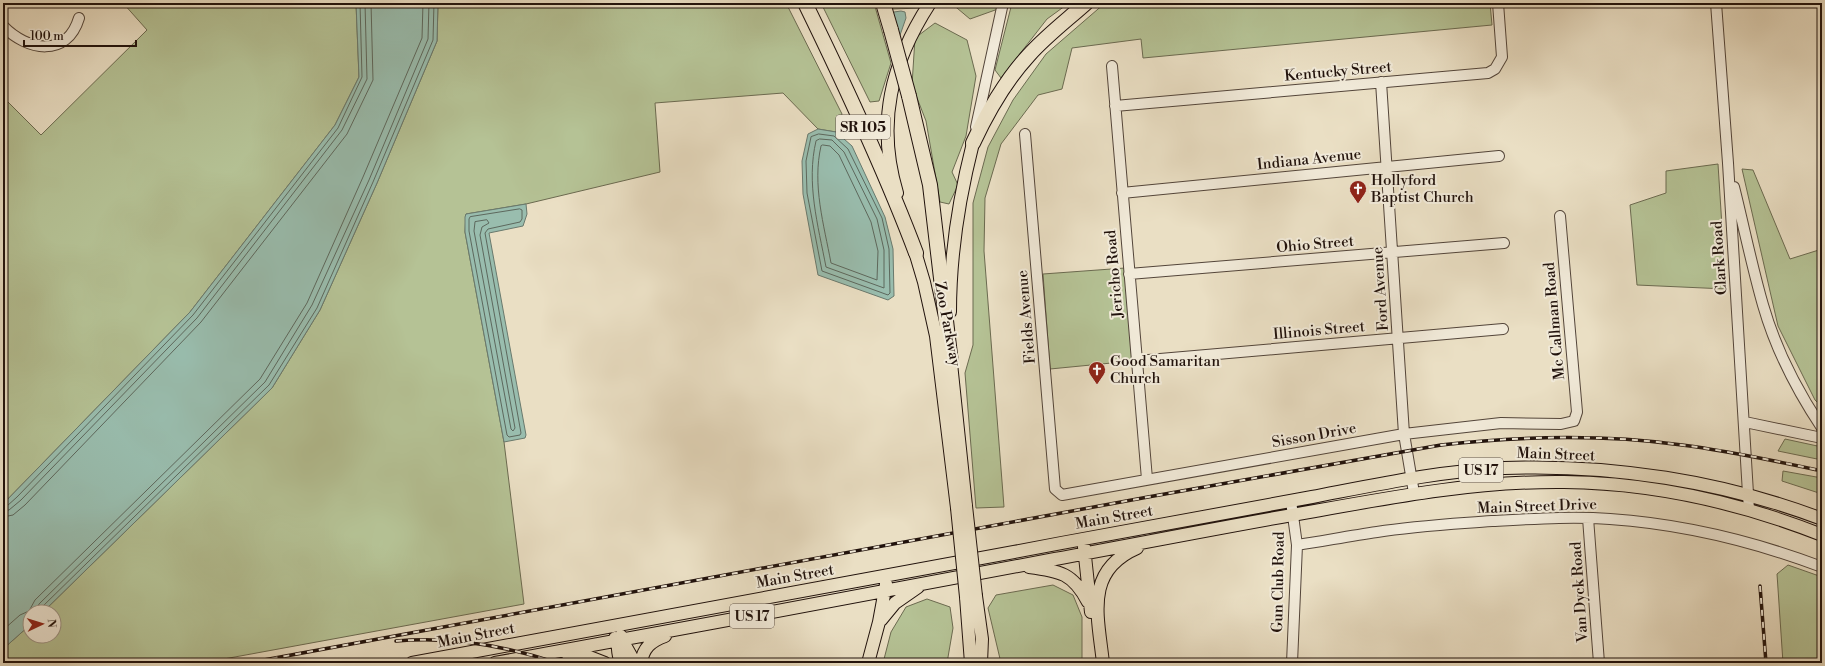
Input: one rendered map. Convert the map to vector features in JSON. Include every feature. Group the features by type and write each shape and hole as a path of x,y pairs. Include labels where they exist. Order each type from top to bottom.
{"highway":[{"name":"SR 105","path":"805,3 836,66 892,193 916,253"},
{"name":"SR 105","path":"883,3 909,96 930,185 950,363"},
{"path":"973,143 992,103 1017,69 1030,54 1086,3"}],"main road":[{"name":"Zoo Parkway","path":"930,3 914,28 904,48 893,81 888,115 889,150 894,179 931,309 941,362 962,507"},
{"name":"Zoo Parkway","path":"970,663 971,596 950,363 950,300 954,240 965,175 973,143"},
{"name":"Main Street","path":"412,663 1087,538 1451,473 1501,468 1562,468 1670,479 1749,495 1789,506 1822,519"},
{"name":"Main Street","path":"495,663 1414,493 1487,484 1567,482 1643,489 1713,501 1749,510 1788,522 1822,535"},
{"path":"1087,538 1094,608 1097,663"},
{"path":"1094,608 1108,569 1118,558 1151,541"},
{"path":"1020,566 1044,569 1067,576 1080,588 1094,608 1103,663"},
{"path":"868,663 879,622 887,576"},
{"path":"879,622 895,603 924,584"},
{"name":"Zoo Parkway","path":"971,596 982,640 981,663"},
{"path":"621,663 617,647 618,641 634,622"},
{"path":"641,663 643,653 654,640 682,629"},
{"path":"592,630 605,633 626,647 635,663"},
{"path":"982,640 988,663"},
{"path":"545,654 587,656 605,663"}],"street":[{"name":"Zoo Parkway","path":"973,143 1003,3"},
{"name":"Kentucky Street","path":"1115,106 1488,73 1495,69 1502,57 1498,3"},
{"name":"Clark Road","path":"1716,3 1745,422 1749,510"},
{"path":"3,26 20,40 35,47 49,47 62,41 70,35 76,27 79,18"},
{"name":"Jericho Road","path":"1112,66 1147,479"},
{"name":"Ford Avenue","path":"1381,82 1404,434 1414,493"},
{"name":"Fields Avenue","path":"1025,134 1055,489 1062,495"},
{"name":"Indiana Avenue","path":"1122,193 1499,156"},
{"path":"1728,163 1763,306 1788,366 1808,406 1822,428"},
{"name":"Mc Callman Road","path":"1560,216 1577,412 1577,416 1572,422"},
{"name":"Ohio Street","path":"1129,274 1504,243"},
{"name":"Illinois Street","path":"1137,360 1503,329"},
{"name":"Sisson Drive","path":"1062,495 1404,434 1501,423 1561,424 1572,422"},
{"path":"1745,422 1822,438"},
{"name":"Gun Club Road","path":"1291,501 1296,545 1292,663"},
{"name":"Main Street Drive","path":"1296,545 1378,532 1433,526 1545,518 1588,518 1666,525 1715,534 1765,547 1822,567"},
{"name":"Van Dyck Road","path":"1588,518 1599,663"}],"shaded area":[{"path":"123,3 356,3 359,77 335,125 190,312 3,504 3,97 41,135 147,30"},
{"path":"438,3 786,3 842,114 836,132 818,129 783,93 655,103 660,172 526,204 466,214 465,232 504,442 524,604 202,663 3,663 3,649 22,632 22,644 62,644 62,604 51,604 272,388 320,310 377,183 437,41"},
{"path":"821,3 874,3 891,63 879,101 870,102"},
{"path":"892,3 920,3 919,8 893,9"},
{"path":"951,3 998,3 998,9 970,19"},
{"path":"1012,3 1069,3 1047,19 1001,78 995,70"},
{"path":"1105,3 1490,3 1492,25 1143,58 1141,39 1072,48 1062,89 1038,95 1001,144 985,198 984,251 1004,507 976,508 965,373 973,345 973,203 988,147 1013,100 1046,54"},
{"path":"935,23 967,40 976,76 966,136 952,172 958,185 949,204 940,202 926,121 912,85 915,38"},
{"path":"1718,164 1726,289 1637,285 1630,205 1666,193 1666,171"},
{"path":"1742,169 1753,170 1790,259 1822,249 1822,407 1815,400 1778,326"},
{"path":"1125,268 1132,361 1050,369 1043,274"},
{"path":"1785,439 1822,447 1822,460 1778,451"},
{"path":"1783,471 1822,478 1822,494 1782,481"},
{"path":"1788,565 1822,577 1822,663 1783,663 1777,574"},
{"path":"1053,585 1073,595 1082,617 1082,663 1001,663 988,608 996,595"},
{"path":"927,599 950,607 953,628 947,663 883,663 891,632 906,607"}],"water":[{"path":"356,3 438,3 437,41 377,183 320,310 272,388 51,604 22,604 22,632 3,649 3,504 190,312 335,125 359,77"},
{"path":"894,12 905,12 906,18 899,38 892,15"},
{"path":"818,129 836,132 852,146 885,217 893,249 894,296 888,300 818,275 803,194 802,161 808,134"},
{"path":"526,204 527,214 523,226 489,233 526,435 525,438 504,442 465,232 465,217 466,214"}],"railway":[{"path":"248,663 1148,497 1441,445 1531,438 1592,438 1652,441 1717,450 1822,471"},
{"path":"1760,586 1766,663"},
{"path":"396,641 457,641 498,647 557,663"}],"place":[{"name":"Hollyford Baptist Church","path":"1358,204"},
{"name":"Good Samaritan Church","path":"1097,385"}]}
